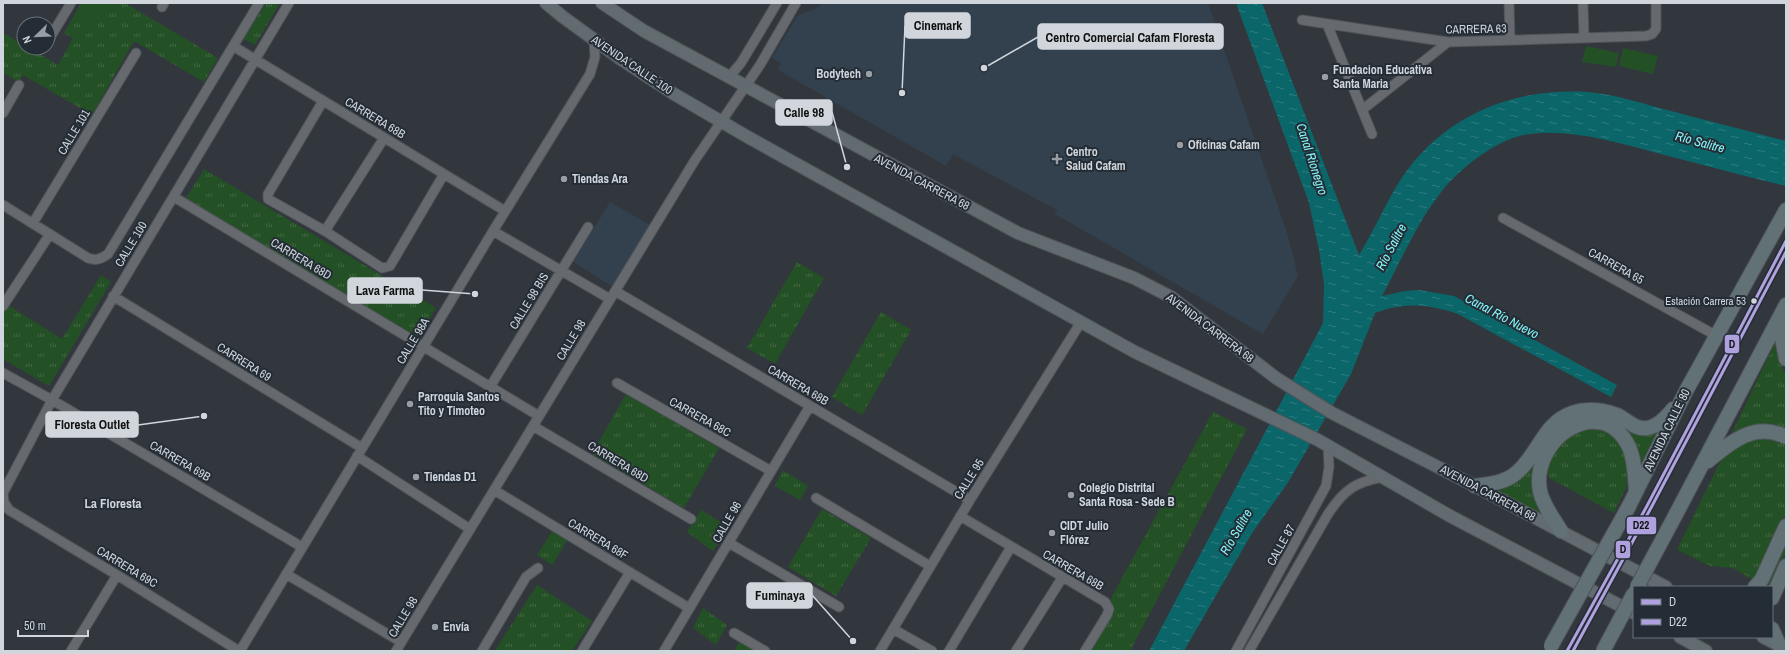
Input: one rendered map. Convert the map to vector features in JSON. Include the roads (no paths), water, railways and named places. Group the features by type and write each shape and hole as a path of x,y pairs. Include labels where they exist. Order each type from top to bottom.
{"highway":[{"name":"AVENIDA CALLE 80","path":"1550,649 1636,493 1686,391 1786,210"},
{"path":"1785,307 1781,333 1786,359"},
{"path":"1638,586 1785,307"},
{"path":"1475,486 1497,482 1515,475 1528,460 1546,432 1557,421 1570,414 1583,410 1599,410 1618,416 1636,427 1650,427 1661,422 1667,417 1686,391"},
{"path":"1561,531 1543,501 1540,490 1539,476 1546,452 1555,440 1576,424 1596,423 1608,425 1620,434 1632,454 1636,493"},
{"path":"1703,464 1739,437 1754,431 1779,433 1786,437"},
{"path":"1756,586 1762,579 1786,526"},
{"path":"1773,596 1786,566"},
{"path":"1603,651 1633,595"},
{"path":"1773,631 1782,647"}],"main road":[{"name":"AVENIDA CALLE 100","path":"546,3 594,40 674,94 721,122"},
{"path":"602,3 630,23 745,86"},
{"name":"AVENIDA CARRERA 68","path":"745,86 1018,233 1114,270 1172,297 1276,378 1332,413 1475,486 1664,586"},
{"path":"721,122 1148,358 1258,410 1323,443 1450,516 1633,611"},
{"path":"1682,638 1706,651"},
{"path":"1765,638 1782,647"}],"street":[{"path":"56,28 71,3"},
{"name":"CALLE 100","path":"50,234 94,260 101,259 108,254 259,3"},
{"name":"CALLE 100","path":"4,502 4,493 52,400 256,61 289,3"},
{"path":"729,78 741,63 777,3"},
{"name":"CALLE 98","path":"396,651 610,299 796,3"},
{"path":"1509,3 1510,40"},
{"path":"1583,3 1584,38"},
{"name":"CARRERA 63","path":"1302,20 1448,42 1646,36 1652,34 1656,29 1656,3"},
{"path":"1327,24 1372,134"},
{"name":"CALLE 98A","path":"239,651 505,211 590,74 595,57 594,40"},
{"path":"1362,110 1448,42"},
{"name":"CARRERA 68B","path":"233,46 505,211"},
{"name":"CALLE 101","path":"33,223 136,53"},
{"path":"3,113 19,85"},
{"path":"323,101 268,194 270,200 325,231 382,268 390,266 444,174"},
{"path":"325,231 384,138"},
{"name":"CARRERA 68D","path":"174,197 539,416"},
{"path":"3,205 50,234 3,306"},
{"name":"CARRERA 65","path":"1503,218 1717,336"},
{"name":"CALLE 98 BIS","path":"490,387 588,227"},
{"path":"493,231 610,299"},
{"name":"CARRERA 68B","path":"615,291 970,500"},
{"name":"CARRERA 69","path":"114,296 359,452 470,529"},
{"name":"CALLE 95","path":"880,651 960,516 1081,322"},
{"name":"CARRERA 69B","path":"3,373 52,400 302,547"},
{"name":"CARRERA 68C","path":"616,384 771,471"},
{"name":"CALLE 96","path":"664,651 810,406"},
{"name":"CARRERA 68D","path":"533,426 691,519"},
{"name":"CALLE 87","path":"1236,651 1326,486 1329,467 1323,443"},
{"name":"CALLE 87","path":"1249,651 1338,499 1354,485 1383,477"},
{"name":"CARRERA 68F","path":"494,490 690,608"},
{"path":"816,498 930,566"},
{"name":"CARRERA 69C","path":"4,502 9,510 239,651"},
{"name":"CARRERA 68B","path":"960,516 1062,578 1105,602 1109,609 1107,615 1085,651"},
{"path":"729,543 839,607"},
{"path":"949,651 1011,547"},
{"path":"482,651 526,577 538,568"},
{"path":"582,651 630,572"},
{"path":"286,574 401,642"},
{"path":"71,651 117,575"},
{"path":"1016,651 1062,578"},
{"path":"893,629 932,651"},
{"path":"734,633 764,651"}],"water":[{"path":"1236,3 1262,3 1359,255 1399,182 1416,159 1433,142 1452,127 1493,105 1515,98 1539,94 1587,92 1609,95 1786,141 1786,186 1625,144 1574,134 1540,133 1523,135 1501,143 1478,157 1449,183 1433,203 1417,229 1382,296 1405,291 1419,290 1454,296 1617,385 1611,397 1458,314 1426,306 1396,307 1375,313 1351,374 1287,484 1252,533 1184,651 1149,651 1323,323 1324,284 1319,250 1309,203"}],"place":[{"name":"Centro Comercial Cafam Floresta","path":"984,68"},
{"name":"Bodytech","path":"869,74"},
{"name":"Fundacion Educativa Santa Maria","path":"1325,77"},
{"name":"Cinemark","path":"902,93"},
{"name":"Oficinas Cafam","path":"1180,145"},
{"name":"Centro Salud Cafam","path":"1057,159"},
{"name":"Calle 98","path":"847,167"},
{"name":"Tiendas Ara","path":"564,179"},
{"name":"Lava Farma","path":"475,294"},
{"name":"Estación Carrera 53","path":"1754,301"},
{"name":"Parroquia Santos Tito y Timoteo","path":"410,404"},
{"name":"Floresta Outlet","path":"204,416"},
{"name":"Tiendas D1","path":"416,477"},
{"name":"Colegio Distrital Santa Rosa - Sede B","path":"1071,495"},
{"name":"CIDT Julio Flórez","path":"1052,533"},
{"name":"Envía","path":"435,627"},
{"name":"Fuminaya","path":"853,641"}],"district":[{"name":"La Floresta","path":"113,503"}],"water label":[{"name":"Río Salitre","path":"1700,142"},
{"name":"Canal Rionegro","path":"1312,159"},
{"name":"Río Salitre","path":"1391,247"},
{"name":"Canal Río Nuevo","path":"1502,316"},
{"name":"Río Salitre","path":"1236,532"}]}
